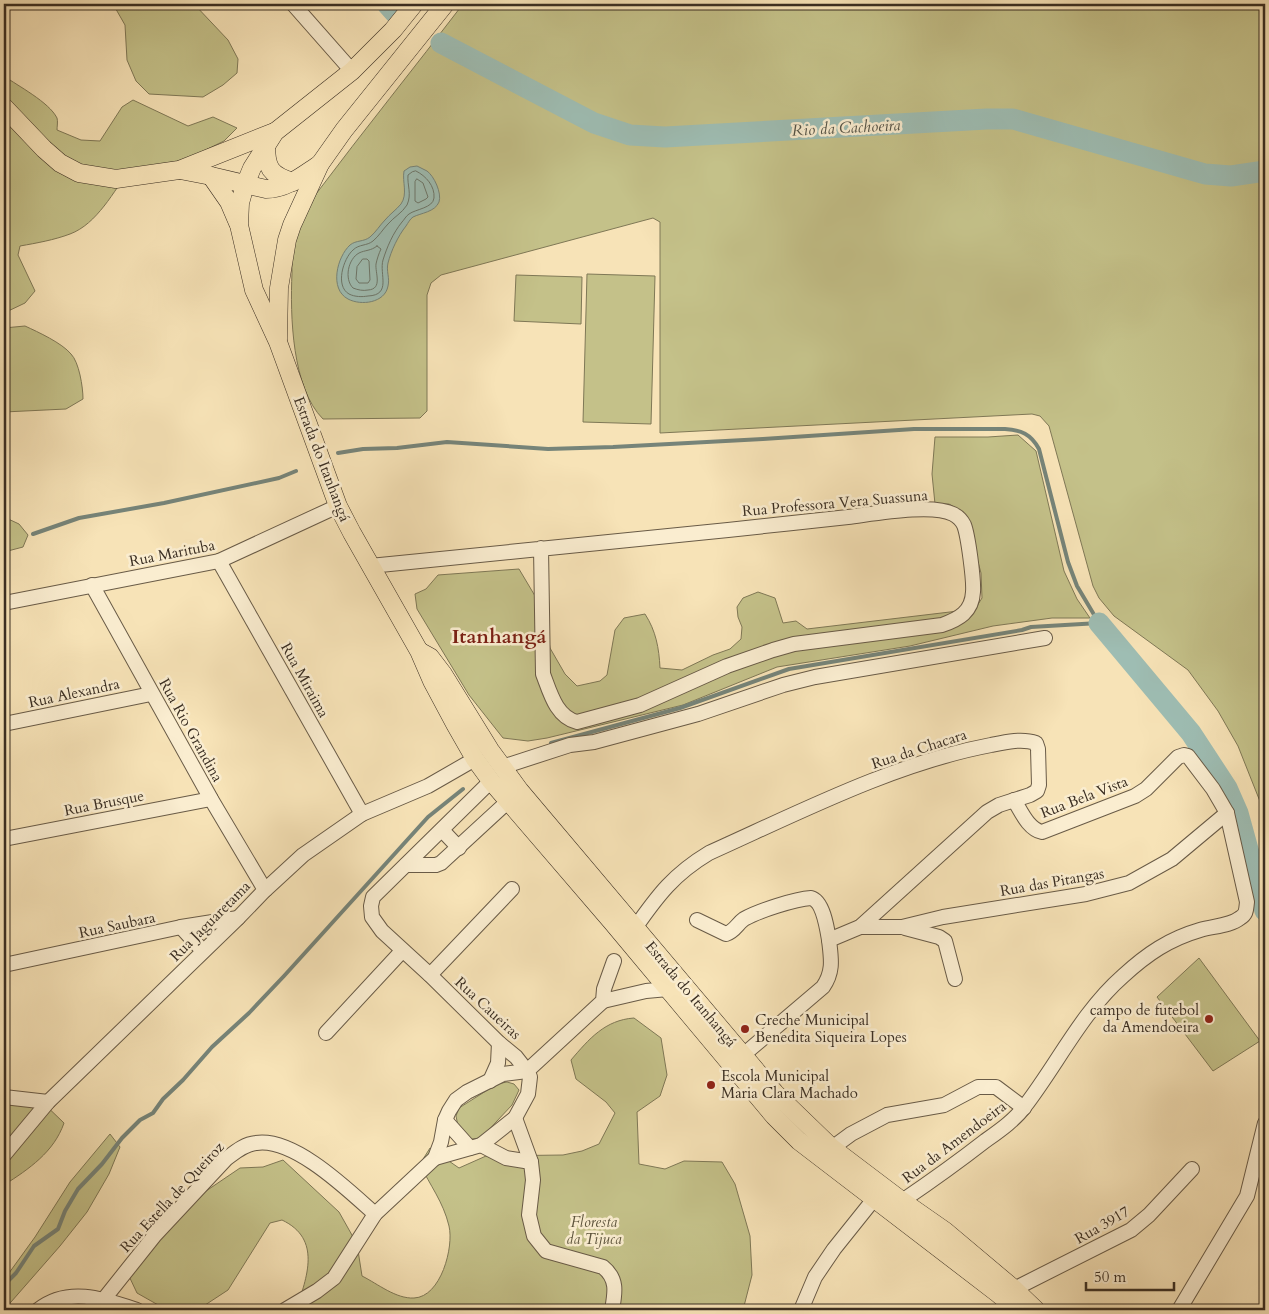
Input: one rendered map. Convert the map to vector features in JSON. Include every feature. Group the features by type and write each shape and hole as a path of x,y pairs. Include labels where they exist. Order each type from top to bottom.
{"main road":[{"path":"4,108 44,149 60,163 78,173 116,179 179,170 270,138 352,71 393,30 414,4"},
{"path":"278,342 279,288 287,240 292,224 320,164 344,130 445,4"},
{"path":"270,138 266,159 269,168 280,178 293,182"},
{"path":"238,225 240,203 245,184 270,138"},
{"path":"179,170 273,189 293,182 320,164"},
{"path":"211,176 229,202 238,225"},
{"name":"Estrada do Itanhangá","path":"238,225 254,290 278,342 338,506 419,651 432,681 475,759 491,781 514,796 635,928 775,1093 832,1148 945,1231 1036,1310"},
{"name":"Estrada do Itanhangá","path":"419,651 430,657 443,674 502,767 514,796 668,989 774,1116 798,1141 1018,1310"}],"street":[{"path":"293,4 352,71"},
{"name":"Rua Marituba","path":"4,603 219,561 338,506"},
{"name":"Rua Professora Vera Suassuna","path":"370,566 541,548 916,510 940,510 954,514 963,522 973,591 971,605 968,610 954,621 794,644 727,666 640,705 577,722 569,720 562,713 550,693 543,674 541,548"},
{"name":"Rua Miraima","path":"219,561 362,814"},
{"name":"Rua Rio Grandina","path":"92,585 211,800 265,890"},
{"path":"502,767 570,745 594,742 698,714 783,685 815,677 1045,638"},
{"name":"Rua Alexandra","path":"4,724 152,694"},
{"name":"Rua da Chacara","path":"635,928 659,894 675,877 692,863 709,853 835,797 937,757 1007,742 1030,741 1036,743 1038,749 1039,785 1037,791 987,812 860,927 829,940"},
{"name":"Rua Bela Vista","path":"1014,800 1030,826 1042,832 1135,796 1146,789 1174,760 1184,755 1188,756 1214,789 1227,813"},
{"name":"Rua Jaguaretama","path":"4,1154 48,1102 303,854 362,814 428,786 475,759"},
{"name":"Rua Caueiras","path":"491,781 373,897 371,906 372,917 382,931 402,951 516,1057 527,1071"},
{"path":"406,866 442,863 514,796"},
{"name":"Rua Brusque","path":"4,839 211,800"},
{"name":"Rua das Pitangas","path":"860,927 902,927 943,917 1086,894 1129,883 1172,859 1227,813"},
{"name":"Rua da Amendoeira","path":"902,1201 956,1164 1004,1127 1024,1108 1087,1015 1127,972 1147,954 1178,938 1202,929 1240,919 1246,913 1247,902 1227,813"},
{"path":"442,830 459,848"},
{"path":"430,975 512,889"},
{"path":"696,920 726,934 732,932 739,923 749,917 811,898 815,899 820,906 829,940 831,967 829,978 823,987 742,1056"},
{"name":"Rua Saubara","path":"4,965 238,918"},
{"path":"902,927 939,937 945,941 955,979"},
{"path":"181,928 203,951"},
{"path":"326,1033 402,951"},
{"path":"603,1001 604,989 614,961"},
{"path":"285,1310 317,1291 334,1278 375,1214 435,1158 441,1142 445,1120 456,1100 467,1092 503,1074 527,1071 603,1001 646,991 668,989"},
{"path":"490,1081 498,1063 499,1043"},
{"path":"435,1158 476,1147 515,1118 528,1094 530,1084 527,1071"},
{"name":"Rua da Amendoeira","path":"832,1148 851,1134 887,1115 944,1105 978,1087 996,1087 1024,1108"},
{"path":"4,1097 48,1102"},
{"path":"515,1118 531,1162 532,1180 528,1214 534,1236 546,1252 603,1267 610,1273 616,1291 612,1310"},
{"path":"445,1120 476,1147 506,1158 531,1162"},
{"path":"1179,1310 1247,1196 1265,1123"},
{"name":"Rua Estella de Queiroz","path":"104,1298 155,1235 226,1160 239,1149 255,1143 269,1143 288,1148 337,1181 375,1214"},
{"name":"Rua 3917","path":"1014,1289 1131,1230 1192,1169"},
{"path":"801,1310 815,1278 834,1249 874,1199"},
{"path":"38,1310 47,1303 59,1298 73,1296 104,1298 137,1310"}],"green space":[{"path":"113,4 194,4 228,40 238,59 237,73 223,85 203,97 149,94 136,81 127,60 125,25"},
{"path":"463,4 1265,4 1265,814 1238,746 1218,711 1188,670 1114,616 1099,598 1093,586 1049,426 1040,416 1032,414 660,433 660,222 653,218 441,275 431,283 427,295 427,411 420,418 323,419 313,406 305,389 295,350 292,310 293,246 303,219 316,194"},
{"path":"4,76 33,95 53,112 57,118 57,130 81,140 100,141 122,107 133,100 188,126 213,117 237,128 224,141 185,160 130,169 104,206 89,223 70,234 58,238 20,246 18,255 35,291 25,303 4,313"},
{"path":"587,274 655,276 651,424 583,422"},
{"path":"516,275 582,277 581,324 514,321"},
{"path":"25,326 56,342 71,354 78,369 83,399 66,409 4,412 4,328"},
{"path":"1018,435 1036,451 1064,571 1077,599 1090,618 1052,618 993,626 910,646 777,667 683,705 528,741 503,738 469,695 417,609 415,594 426,589 438,575 519,569 544,611 550,648 565,674 577,686 600,681 607,675 615,630 624,618 645,614 656,640 660,668 682,670 730,649 741,639 742,627 737,607 743,598 758,592 775,598 783,623 796,621 807,629 975,609 982,598 981,573 965,514 949,504 935,504 932,474 935,437"},
{"path":"4,517 19,524 28,535 23,547 4,552"},
{"name":"campo de futebol da Amendoeira","path":"1199,958 1260,1041 1213,1071 1157,997"},
{"name":"Floresta da Tijuca","path":"634,1018 661,1038 667,1075 660,1096 637,1112 639,1164 665,1169 684,1161 722,1162 735,1184 750,1236 752,1275 743,1310 296,1310 307,1272 307,1248 303,1237 295,1228 282,1220 270,1223 228,1290 199,1309 167,1310 137,1293 128,1274 178,1210 240,1168 263,1167 283,1160 339,1212 357,1244 362,1276 387,1290 407,1298 423,1295 432,1289 443,1270 447,1258 450,1235 449,1226 440,1201 420,1164 430,1148 459,1168 486,1156 563,1155 582,1151 599,1144 615,1113 606,1102 576,1079 571,1060 598,1032 614,1022"},
{"path":"507,1082 514,1084 519,1090 512,1105 481,1138 472,1139 458,1126 456,1116 459,1108 497,1084"},
{"path":"37,1097 64,1123 54,1143 40,1159 4,1185 4,1098"},
{"path":"110,1134 120,1147 109,1174 87,1212 4,1310 4,1276 9,1273 35,1237 70,1182"}],"water":[{"path":"417,166 430,173 435,181 440,198 439,202 431,210 412,218 400,234 389,258 389,280 386,292 372,302 359,302 348,299 338,288 337,281 339,265 345,250 355,242 370,237 401,204 404,196 404,171 410,167"}],"waterway":[{"name":"Rio da Cachoeira","path":"387,4 395,13"},
{"name":"Rio da Cachoeira","path":"441,43 594,123 630,135 665,137 1013,119 1205,174 1231,176 1265,171"},
{"path":"338,453 447,442 548,449 763,439 914,429 1005,429 1021,432 1029,436 1036,444 1039,449 1068,562 1077,586 1099,623 1031,627 789,669 680,708 551,743"},
{"path":"33,534 79,518 164,503 279,478 296,471"},
{"path":"1099,623 1191,733 1227,788 1238,813 1265,911"},
{"path":"4,1285 16,1273 34,1246 58,1229 65,1211 78,1189 102,1164 122,1138 140,1120 153,1113 163,1099 183,1080 212,1047 249,1013 428,817 463,789"}],"place":[{"name":"campo de futebol da Amendoeira","path":"1209,1019"},
{"name":"Creche Municipal Benedita Siqueira Lopes","path":"745,1029"},
{"name":"Escola Municipal Maria Clara Machado","path":"711,1085"}],"district":[{"name":"Itanhangá","path":"499,636"}]}
